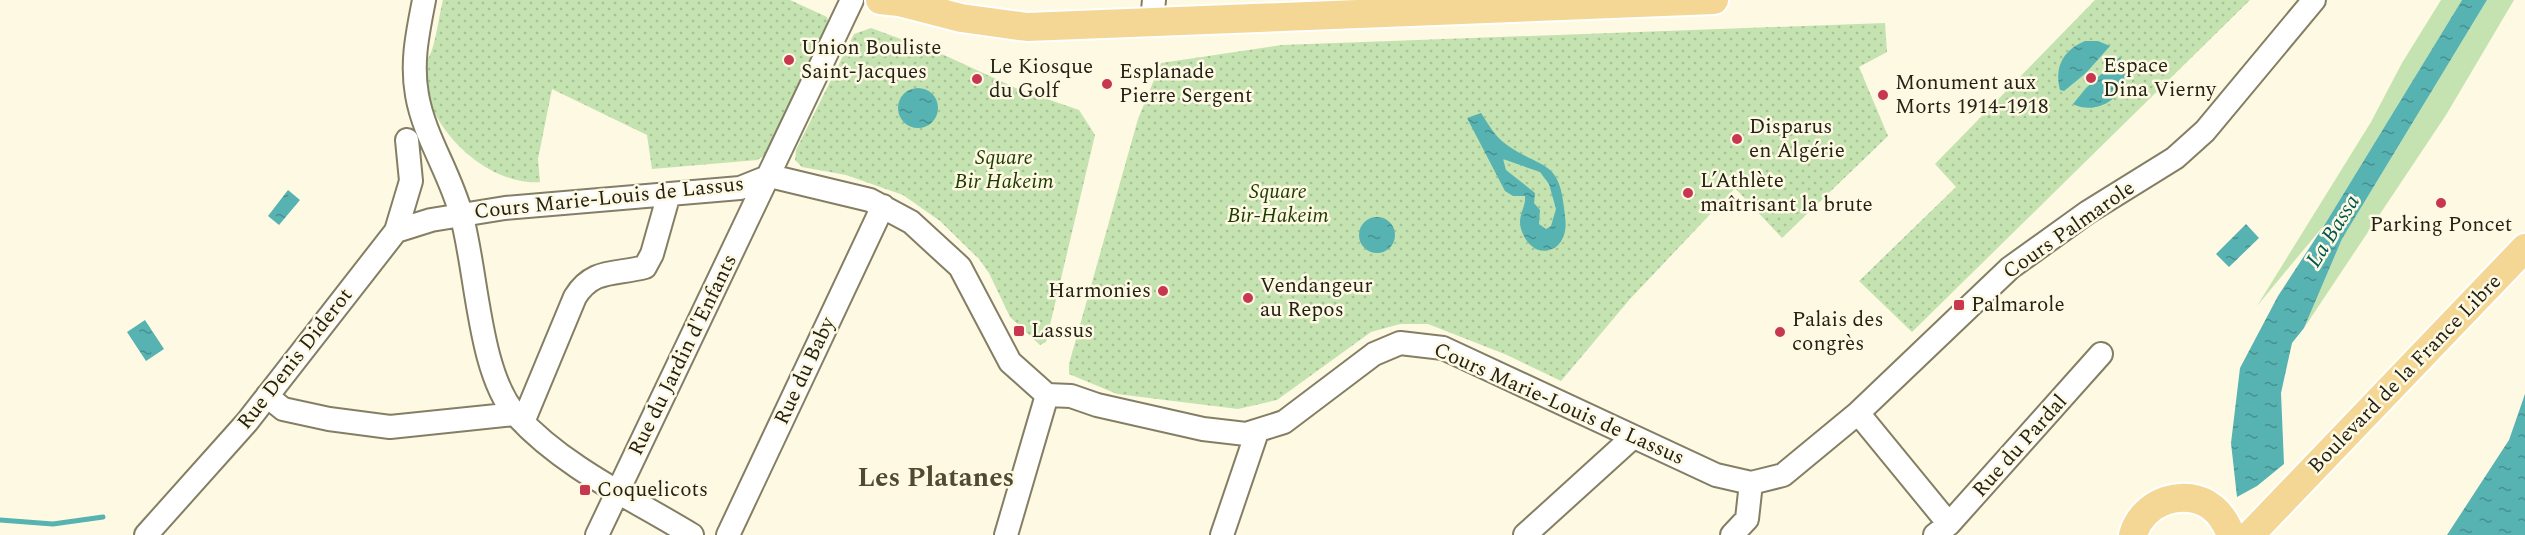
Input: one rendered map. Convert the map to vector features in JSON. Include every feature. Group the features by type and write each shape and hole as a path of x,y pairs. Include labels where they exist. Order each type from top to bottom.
{"main road":[{"path":"883,1 893,15 935,31 1000,34 1027,27 1153,10 1714,0"},
{"name":"Boulevard de la France Libre","path":"2250,535 2525,248"},
{"name":"Boulevard de la France Libre","path":"2133,535 2142,517 2153,506 2168,499 2183,497 2199,500 2213,508 2257,510 2283,499"},
{"path":"2213,508 2225,520 2231,535"}],"street":[{"name":"Cours Marie-Louis de Lassus","path":"424,0 414,48 417,95 461,214 740,188 770,176 824,187 883,206 911,222 954,262 992,325 999,345 1010,362 1047,395 1071,396 1097,405 1203,429 1246,434 1284,422 1374,354 1400,343 1443,348 1716,475 1751,483"},
{"name":"Rue du Jardin d'Enfants","path":"597,535 852,0"},
{"name":"Cours Palmarole","path":"1751,483 1783,475 1858,413 2010,268 2072,223 2175,158 2225,107 2314,0"},
{"path":"396,231 411,181 407,140"},
{"path":"519,418 584,282 594,276 645,267 652,254 669,194"},
{"name":"Rue du Baby","path":"728,535 883,206"},
{"path":"396,231 461,214 491,362 519,418 564,458 692,535"},
{"name":"Rue Denis Diderot","path":"146,535 267,396 396,231"},
{"name":"Cours Marie-Louis de Lassus","path":"992,325 1033,366 1060,384 1071,396"},
{"name":"Rue du Pardal","path":"1942,530 2101,354"},
{"path":"1006,535 1047,395"},
{"path":"267,396 283,409 329,419 390,427 519,418"},
{"path":"1858,413 1942,530"},
{"path":"1222,535 1257,432"},
{"path":"1525,535 1633,437"},
{"path":"1732,535 1752,527 1751,483"}],"green space":[{"path":"443,0 790,0 827,17 829,24 764,156 757,160 652,169 647,135 552,89 538,159 540,182 520,181 500,175 481,164 448,134 436,115 428,96 424,73 434,44"},
{"path":"2095,0 2250,0 1912,332 1859,281 1956,187 1935,164"},
{"path":"2441,0 2462,0 2325,224 2257,306 2371,122 2402,63"},
{"path":"2487,0 2514,0 2446,115 2304,328 2342,239"},
{"name":"Square Bir-Hakeim","path":"1885,23 1887,52 1859,67 1888,136 1782,238 1735,188 1630,299 1561,381 1507,355 1428,324 1400,324 1371,332 1277,400 1238,409 1117,394 1069,374 1069,364 1138,119 1161,63 1282,45"},
{"name":"Square Bir Hakeim","path":"871,28 944,55 1018,89 1079,110 1095,135 1046,342 1040,345 1010,317 989,273 979,259 940,221 903,195 846,175 802,167 795,160 796,150 854,34"}],"water":[{"name":"La Bassa","path":"2462,0 2487,0 2342,239 2304,328 2292,343 2281,393 2284,464 2257,486 2237,497 2231,443 2240,368 2278,296 2325,224"},
{"path":"2085,41 2098,41 2110,46 2086,73 2064,91 2060,90 2058,74 2062,60 2071,49"},
{"path":"2120,57 2125,68 2125,79 2121,89 2114,97 2106,104 2095,107 2084,108 2073,104 2086,88"},
{"path":"918,88 932,94 938,108 932,122 918,128 904,122 898,108 904,94"},
{"path":"1481,113 1503,142 1553,173 1562,192 1566,222 1564,235 1556,246 1543,251 1529,244 1520,223 1525,196 1513,196 1505,191 1467,118","holes":["1503,159 1540,172 1549,184 1556,209 1551,226 1546,229 1539,224 1540,210 1534,203 1535,193 1506,170"]},
{"path":"288,190 300,200 279,225 268,216"},
{"path":"1377,217 1390,222 1395,235 1390,248 1377,253 1364,248 1359,235 1364,222"},
{"path":"2246,224 2259,238 2229,267 2216,254"},
{"path":"145,320 164,349 146,361 127,332"},
{"path":"2525,394 2525,535 2447,535 2509,440"}],"waterway":[{"path":"0,520 53,524 103,517"}],"place":[{"name":"Union Bouliste Saint-Jacques","path":"789,60"},
{"name":"Espace Dina Vierny","path":"2091,78"},
{"name":"Le Kiosque du Golf","path":"977,79"},
{"name":"Esplanade Pierre Sergent","path":"1107,84"},
{"name":"Monument aux Morts 1914-1918","path":"1883,95"},
{"name":"Disparus en Algérie","path":"1737,139"},
{"name":"L’Athlète maîtrisant la brute","path":"1688,193"},
{"name":"Parking Poncet","path":"2441,203"},
{"name":"Harmonies","path":"1163,291"},
{"name":"Vendangeur au Repos","path":"1248,298"},
{"name":"Palmarole","path":"1959,305"},
{"name":"Lassus","path":"1019,331"},
{"name":"Palais des congrès","path":"1780,332"},
{"name":"Coquelicots","path":"585,490"}],"district":[{"name":"Les Platanes","path":"936,478"}]}
